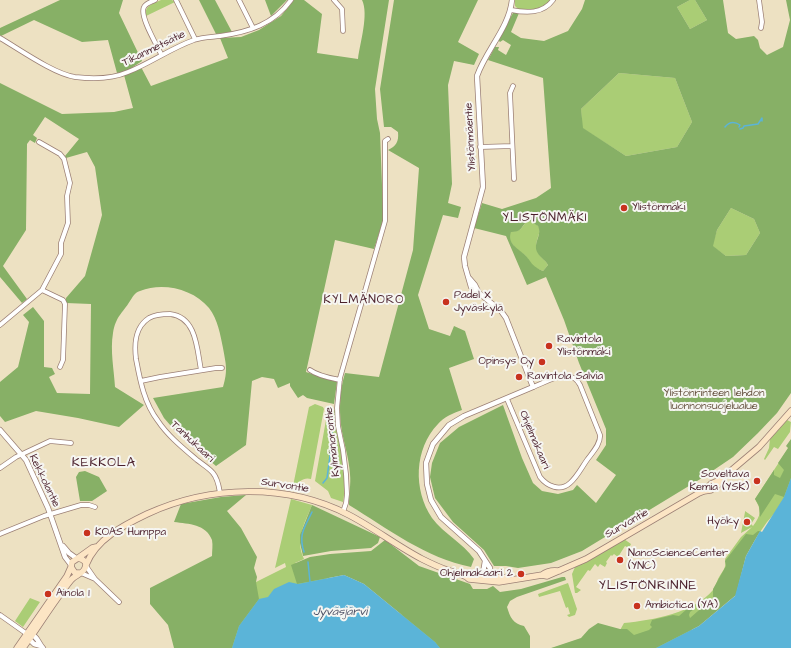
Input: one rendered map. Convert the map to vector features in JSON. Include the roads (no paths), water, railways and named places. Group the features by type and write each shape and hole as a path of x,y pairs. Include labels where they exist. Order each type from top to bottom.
{"main road":[{"name":"Survontie","path":"86,565 96,547 106,538 134,520 156,510 180,502 220,493 258,492 289,495 310,500 343,512 421,558 466,576 471,575 490,579 507,578 509,580 519,580 542,575 548,576 586,559 704,491 711,490 718,485 720,480 755,451 791,411"},
{"name":"Survontie","path":"77,558 96,547"},
{"path":"17,648 29,636 72,579 84,570 86,565 82,559 77,558 72,562 67,576 29,636 23,648"},
{"path":"71,566 75,573 80,573"}],"street":[{"path":"154,0 146,4 143,16 162,54"},
{"path":"176,0 195,39"},
{"path":"239,0 253,28"},
{"name":"Tikanmetsätie","path":"0,38 56,71 72,76 95,78 110,77 128,72 195,39 236,34 253,28 270,20 283,11 291,0"},
{"path":"334,0 342,9 343,31"},
{"name":"Ylistönmäentie","path":"512,0 506,22 480,67 478,76 480,148 483,187 464,255 468,278 475,285 479,293 501,311 506,318 533,387"},
{"path":"510,10 531,12 545,7 553,0"},
{"path":"759,0 762,22 761,28"},
{"path":"513,86 510,92 514,179"},
{"name":"Kylmänorontie","path":"343,512 346,499 346,474 338,426 337,408 340,380 385,220 385,141 388,139"},
{"path":"0,325 42,290 61,254 60,243 68,223 67,196 70,183 64,159 60,154 38,142"},
{"path":"480,148 512,146"},
{"path":"42,290 63,300 65,304 62,360 60,367"},
{"name":"Tanhukaari","path":"201,370 196,338 192,329 185,321 177,316 163,314 154,315 143,323 138,331 134,347 148,406 158,421 176,441 213,473 220,493"},
{"path":"141,381 201,370 222,368"},
{"path":"310,370 326,377 340,380"},
{"name":"Ohjelmakaari","path":"490,579 490,568 479,551 448,524 436,510 428,492 426,463 433,444 449,425 464,416 562,376 575,378 580,385 600,436 599,442 570,484 557,488 551,486 540,477 507,399"},
{"name":"Kekkolantie","path":"0,430 26,460 71,566"},
{"path":"0,468 21,455 50,441 71,443"},
{"path":"0,534 81,505 89,505 94,507"},
{"name":"Kekkolantie","path":"62,545 69,553 77,558"},
{"path":"482,578 485,561"},
{"path":"86,565 95,579 119,602"},
{"path":"80,573 95,579"},
{"path":"0,615 29,636 34,644 42,647"}],"water":[{"path":"791,478 791,648 656,648 699,626 735,596 746,556 760,531 762,532 784,497"},
{"name":"Jyväsjärvi","path":"344,575 364,584 435,642 440,648 232,648 239,626 259,599 268,597 274,589 289,582 298,584"}],"waterway":[{"path":"740,129 744,126 758,124 762,118 762,121"},
{"path":"725,127 730,123 738,124 740,125 739,127"},
{"path":"323,483 327,478 332,441 332,414"},
{"path":"304,552 302,546 302,535 312,512"},
{"path":"308,562 310,582"}],"place":[{"name":"Ylistönmäki","path":"624,208"},
{"name":"Padel X Jyväskylä","path":"446,302"},
{"name":"Ravintola Ylistönmäki","path":"549,346"},
{"name":"Opinsys Oy","path":"542,362"},
{"name":"Ravintola Salvia","path":"519,377"},
{"name":"Soveltava Kemia (YSK)","path":"757,481"},
{"name":"Hyöky","path":"747,522"},
{"name":"KOAS Humppa","path":"87,533"},
{"name":"NanoScienceCenter (YNC)","path":"620,560"},
{"name":"Ohjelmakaari 2","path":"521,574"},
{"name":"Ainola 1","path":"48,594"},
{"name":"Ambiotica (YA)","path":"637,606"}],"district":[{"name":"YLISTÖNMÄKI","path":"545,218"},
{"name":"KYLMÄNORO","path":"364,300"},
{"name":"KEKKOLA","path":"104,463"},
{"name":"YLISTÖNRINNE","path":"648,586"}],"park label":[{"name":"Ylistönrinteen lehdon luonnonsuojelualue","path":"714,400"}]}
